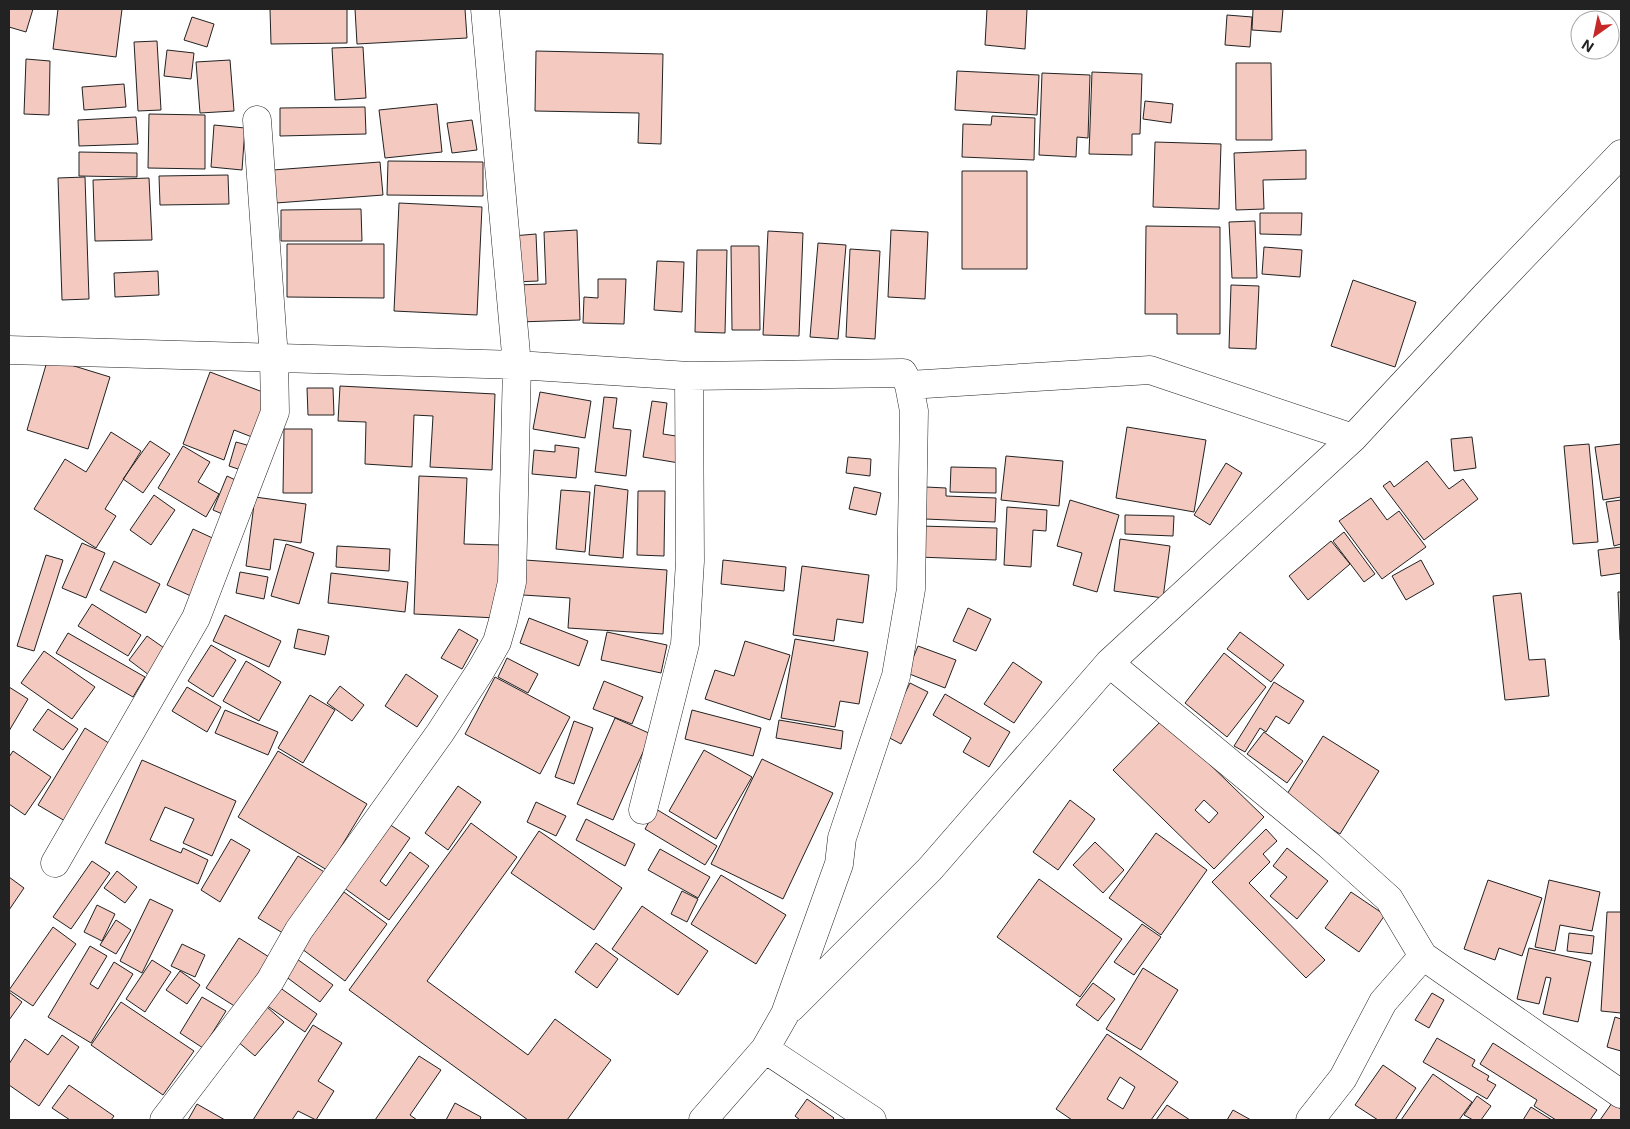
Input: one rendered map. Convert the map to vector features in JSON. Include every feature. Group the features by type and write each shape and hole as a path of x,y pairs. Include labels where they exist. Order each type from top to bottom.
{"street":[{"path":"164,1120 270,981 299,930 440,733 482,670 497,642 512,582 517,365 485,9"},
{"path":"55,863 196,618 275,412 274,358 257,120"},
{"path":"785,1014 930,869 1109,663 1353,438 1621,154"},
{"path":"9,350 517,365 689,376 903,373 909,385 914,412 911,589 896,676 842,838 839,864 785,1014 765,1050 703,1120"},
{"path":"909,385 1150,370 1353,438"},
{"path":"643,810 685,644 690,561 689,376"},
{"path":"1109,663 1329,845 1389,899 1423,956 1621,1094"},
{"path":"1310,1120 1343,1078 1383,1002 1423,956"},
{"path":"765,1050 872,1120"}],"building":[{"path":"9,9 33,9 26,32 9,27"},
{"path":"58,9 122,9 116,57 53,49"},
{"path":"270,9 347,9 347,43 271,44"},
{"path":"355,9 465,9 467,38 357,44"},
{"path":"987,9 1027,9 1025,49 985,45"},
{"path":"1253,9 1283,9 1281,32 1252,30"},
{"path":"1227,15 1252,17 1250,47 1225,45"},
{"path":"192,17 214,24 207,47 184,40"},
{"path":"157,41 161,110 138,111 134,42"},
{"path":"363,47 366,98 335,100 332,48"},
{"path":"167,50 194,53 191,79 164,76"},
{"path":"536,51 663,54 661,144 638,143 639,113 535,111"},
{"path":"26,59 50,61 49,115 24,114"},
{"path":"230,60 234,111 200,113 196,62"},
{"path":"1236,63 1271,63 1272,140 1236,140"},
{"path":"957,71 1039,75 1037,115 955,110"},
{"path":"1092,72 1142,74 1140,134 1132,134 1132,155 1089,154"},
{"path":"1042,73 1090,75 1088,138 1077,137 1076,157 1039,155"},
{"path":"124,84 126,107 84,110 82,87"},
{"path":"1145,101 1173,104 1171,123 1143,119"},
{"path":"437,104 442,152 385,158 379,110"},
{"path":"365,107 366,134 280,136 280,108"},
{"path":"149,114 205,115 205,169 148,168"},
{"path":"992,116 1035,118 1034,160 962,157 963,124 991,125"},
{"path":"136,117 138,144 79,146 78,120"},
{"path":"472,120 477,150 452,153 447,123"},
{"path":"214,125 245,128 242,170 211,167"},
{"path":"1155,142 1221,144 1219,209 1153,207"},
{"path":"1306,150 1306,179 1263,180 1264,209 1236,210 1234,153"},
{"path":"79,152 137,153 137,177 79,176"},
{"path":"388,161 483,162 483,196 387,195"},
{"path":"380,162 383,195 276,203 273,170"},
{"path":"962,171 1027,171 1027,269 962,269"},
{"path":"228,175 229,204 160,205 159,176"},
{"path":"85,177 89,299 62,300 58,178"},
{"path":"149,178 152,240 95,241 93,180"},
{"path":"399,203 482,207 477,315 394,311"},
{"path":"361,209 362,241 281,241 281,210"},
{"path":"1260,213 1302,213 1301,235 1260,234"},
{"path":"1255,221 1257,278 1232,278 1229,222"},
{"path":"1146,226 1220,227 1220,334 1177,334 1177,314 1145,314"},
{"path":"577,230 580,320 518,322 517,285 546,284 544,232"},
{"path":"891,230 928,232 925,299 888,297"},
{"path":"768,231 803,233 799,336 763,335"},
{"path":"536,234 538,281 514,282 512,236"},
{"path":"818,243 846,245 838,339 810,337"},
{"path":"287,244 384,244 384,298 287,297"},
{"path":"731,246 759,246 760,330 732,330"},
{"path":"1264,247 1302,250 1300,277 1262,274"},
{"path":"850,249 880,251 875,339 846,337"},
{"path":"697,250 727,250 725,333 695,332"},
{"path":"657,261 684,262 682,312 654,310"},
{"path":"158,271 159,295 115,297 114,273"},
{"path":"598,279 626,279 624,324 583,323 584,297 598,298"},
{"path":"1353,280 1416,302 1395,367 1331,346"},
{"path":"1231,285 1259,286 1256,349 1229,348"},
{"path":"48,358 110,377 88,449 27,430"},
{"path":"210,372 268,394 252,437 234,430 224,460 183,444"},
{"path":"340,386 495,394 492,470 430,467 433,416 414,415 412,467 365,464 366,422 338,421"},
{"path":"307,388 333,388 334,415 308,415"},
{"path":"540,392 591,401 585,438 533,429"},
{"path":"604,397 617,398 613,428 631,430 626,476 595,472"},
{"path":"652,401 667,403 663,434 689,438 685,464 643,457"},
{"path":"1127,427 1206,440 1194,512 1116,498"},
{"path":"284,429 312,429 312,493 283,493"},
{"path":"111,432 141,451 105,509 116,516 96,548 34,509 65,459 86,472"},
{"path":"1472,437 1476,468 1454,471 1451,439"},
{"path":"150,441 170,454 143,493 123,479"},
{"path":"236,442 254,447 247,472 229,466"},
{"path":"1589,444 1598,542 1573,544 1564,446"},
{"path":"1621,444 1621,497 1603,500 1595,447"},
{"path":"555,445 579,448 576,478 532,474 534,450 555,452"},
{"path":"183,446 210,462 198,482 219,494 206,517 158,488"},
{"path":"1006,456 1063,461 1059,506 1001,500"},
{"path":"848,457 871,459 870,476 846,473"},
{"path":"1427,461 1449,489 1463,479 1478,499 1424,540 1383,486 1390,481 1394,487"},
{"path":"1226,463 1242,473 1210,525 1194,515"},
{"path":"951,467 996,468 996,493 950,492"},
{"path":"227,476 248,486 234,519 213,510"},
{"path":"419,476 467,478 464,544 500,545 497,618 414,614"},
{"path":"595,485 628,490 623,558 589,555"},
{"path":"854,487 881,493 876,515 849,509"},
{"path":"926,487 946,488 946,496 996,498 995,522 925,519"},
{"path":"561,490 590,492 585,552 556,549"},
{"path":"638,491 665,491 664,556 637,555"},
{"path":"154,495 175,510 151,545 130,530"},
{"path":"255,497 306,504 301,543 274,539 270,570 246,566"},
{"path":"1371,498 1387,520 1399,511 1426,547 1382,579 1339,521"},
{"path":"1070,500 1119,515 1097,592 1073,585 1082,553 1057,546"},
{"path":"1621,500 1621,544 1614,546 1606,502"},
{"path":"1007,507 1047,510 1046,531 1033,530 1031,567 1004,565"},
{"path":"1125,515 1174,516 1173,536 1125,534"},
{"path":"919,526 997,528 996,560 918,557"},
{"path":"193,529 219,541 193,597 167,585"},
{"path":"1344,532 1375,574 1364,582 1333,541"},
{"path":"1120,539 1170,546 1163,598 1114,591"},
{"path":"1331,541 1350,564 1308,600 1289,576"},
{"path":"82,543 105,553 86,598 62,588"},
{"path":"286,544 314,553 299,604 271,596"},
{"path":"337,546 390,549 389,571 336,567"},
{"path":"1621,547 1621,573 1601,576 1598,550"},
{"path":"46,555 63,560 34,651 17,646"},
{"path":"525,560 667,570 663,634 568,628 570,598 523,595"},
{"path":"723,560 786,567 784,591 721,584"},
{"path":"1421,560 1434,584 1406,600 1392,576"},
{"path":"114,561 160,584 146,613 100,590"},
{"path":"802,566 869,575 863,623 837,619 834,641 793,635"},
{"path":"240,572 268,577 264,599 236,593"},
{"path":"331,573 408,582 405,612 328,603"},
{"path":"1618,592 1621,592 1621,640 1620,640"},
{"path":"1521,593 1529,660 1545,659 1549,696 1505,700 1493,596"},
{"path":"92,604 141,635 128,656 78,626"},
{"path":"968,608 991,619 976,651 953,641"},
{"path":"225,615 281,641 269,667 213,641"},
{"path":"529,618 588,641 579,666 520,643"},
{"path":"298,629 329,636 325,655 294,648"},
{"path":"459,629 478,640 462,669 441,658"},
{"path":"607,632 667,645 661,673 601,660"},
{"path":"1240,632 1284,665 1271,682 1227,649"},
{"path":"68,633 145,677 133,697 56,653"},
{"path":"147,636 167,650 149,675 129,660"},
{"path":"795,639 868,652 859,704 840,701 835,727 781,718"},
{"path":"745,641 790,655 770,720 705,699 715,670 734,676"},
{"path":"211,645 236,660 213,697 188,681"},
{"path":"918,646 956,660 945,688 907,673"},
{"path":"44,651 95,687 72,719 21,683"},
{"path":"1224,653 1266,687 1227,737 1185,703"},
{"path":"507,658 538,674 528,693 498,677"},
{"path":"246,661 281,682 259,721 223,701"},
{"path":"1013,662 1042,682 1014,723 984,704"},
{"path":"406,674 438,696 417,727 385,706"},
{"path":"495,677 570,717 540,774 465,734"},
{"path":"604,681 643,697 632,724 593,709"},
{"path":"1274,682 1304,701 1289,724 1276,716 1266,732 1260,728 1245,752 1234,746"},
{"path":"910,683 928,692 901,744 884,735"},
{"path":"340,686 364,705 352,721 327,703"},
{"path":"9,687 28,699 9,731"},
{"path":"187,687 221,707 207,732 172,711"},
{"path":"945,694 1010,732 989,767 963,752 971,738 933,715"},
{"path":"310,695 335,710 303,763 278,748"},
{"path":"48,709 78,729 63,750 33,730"},
{"path":"225,710 278,732 268,755 215,733"},
{"path":"692,710 761,728 753,756 685,739"},
{"path":"615,718 651,734 613,820 577,804"},
{"path":"1163,719 1264,817 1214,869 1113,770","holes":["1204,800 1218,813 1209,823 1195,810"]},
{"path":"779,720 843,731 841,749 776,738"},
{"path":"574,721 593,728 574,784 555,777"},
{"path":"85,728 112,745 65,821 38,805"},
{"path":"1264,732 1303,761 1287,783 1247,754"},
{"path":"1323,736 1379,771 1340,834 1284,799"},
{"path":"704,750 752,777 716,839 669,811"},
{"path":"13,751 51,777 25,815 9,804 9,757"},
{"path":"278,751 367,804 327,870 238,817"},
{"path":"762,759 833,793 783,899 711,864"},
{"path":"142,760 236,801 212,856 183,843 194,819 165,807 150,840 181,853 183,848 208,860 198,884 105,843"},
{"path":"458,786 481,802 448,850 425,833"},
{"path":"1070,800 1095,819 1058,870 1033,852"},
{"path":"536,802 566,816 556,836 527,822"},
{"path":"656,809 717,846 705,865 645,829"},
{"path":"586,819 635,844 625,866 576,840"},
{"path":"386,822 410,838 380,881 386,886 410,852 429,866 389,920 340,885"},
{"path":"471,823 517,857 427,981 528,1055 555,1019 611,1060 567,1120 528,1120 349,990"},
{"path":"1266,829 1277,841 1263,854 1270,862 1249,883 1325,960 1306,978 1212,882"},
{"path":"539,831 622,888 594,930 511,873"},
{"path":"1156,833 1207,870 1161,935 1109,898"},
{"path":"231,839 250,850 220,902 201,890"},
{"path":"1095,842 1124,870 1103,893 1073,865"},
{"path":"1287,848 1328,881 1297,919 1270,896 1287,877 1273,866"},
{"path":"660,849 710,877 698,898 648,870"},
{"path":"298,856 326,873 286,935 258,918"},
{"path":"92,861 110,873 71,929 53,917"},
{"path":"117,871 137,887 125,903 104,888"},
{"path":"721,875 786,915 756,964 691,924"},
{"path":"9,877 24,888 9,910"},
{"path":"1039,879 1122,939 1080,997 997,937"},
{"path":"1488,880 1542,898 1522,956 1499,948 1495,960 1464,949"},
{"path":"1549,880 1600,892 1592,931 1560,925 1555,951 1535,947"},
{"path":"682,891 698,899 687,922 671,914"},
{"path":"344,892 387,924 345,981 302,949"},
{"path":"1351,892 1385,915 1359,952 1325,928"},
{"path":"150,899 173,910 142,973 120,961"},
{"path":"97,905 115,914 102,941 84,932"},
{"path":"642,906 708,951 678,995 612,949"},
{"path":"1607,912 1621,912 1621,1013 1601,1011"},
{"path":"116,920 131,930 116,954 100,945"},
{"path":"1142,924 1161,937 1134,975 1114,962"},
{"path":"53,927 76,944 33,1006 9,990"},
{"path":"1569,933 1594,936 1592,954 1567,951"},
{"path":"239,938 269,957 236,1007 206,988"},
{"path":"596,943 618,959 597,988 575,972"},
{"path":"182,944 205,955 195,977 171,966"},
{"path":"90,946 107,956 90,984 98,989 114,962 133,974 91,1043 48,1017"},
{"path":"1529,948 1591,962 1578,1022 1543,1014 1551,978 1546,977 1539,1004 1517,999"},
{"path":"297,959 333,985 320,1002 285,976"},
{"path":"152,960 171,972 145,1012 126,999"},
{"path":"1143,968 1178,990 1141,1050 1106,1029"},
{"path":"180,971 200,985 187,1004 166,990"},
{"path":"1093,983 1115,999 1098,1021 1076,1005"},
{"path":"279,987 317,1014 305,1032 266,1005"},
{"path":"9,992 22,1002 9,1020"},
{"path":"1432,993 1444,1000 1429,1028 1415,1020"},
{"path":"202,997 226,1011 203,1048 180,1033"},
{"path":"121,1002 194,1051 163,1095 91,1045"},
{"path":"267,1007 284,1022 255,1056 237,1041"},
{"path":"1615,1017 1621,1019 1621,1051 1607,1047"},
{"path":"313,1025 342,1043 318,1081 334,1091 316,1120 298,1111 292,1120 253,1120"},
{"path":"1107,1034 1178,1082 1151,1120 1072,1120 1056,1109","holes":["1120,1077 1135,1087 1123,1109 1107,1099"]},
{"path":"62,1035 79,1047 39,1106 9,1085 9,1064 25,1039 48,1055"},
{"path":"1437,1038 1475,1060 1472,1066 1489,1076 1487,1080 1496,1085 1487,1099 1423,1062"},
{"path":"1493,1043 1597,1110 1590,1120 1556,1120 1534,1106 1537,1100 1480,1064"},
{"path":"419,1056 441,1070 410,1115 417,1120 375,1120"},
{"path":"1383,1065 1416,1088 1395,1120 1378,1120 1355,1105"},
{"path":"1433,1074 1472,1102 1459,1120 1401,1120"},
{"path":"69,1085 114,1116 111,1120 70,1120 52,1108"},
{"path":"1477,1096 1491,1106 1481,1120 1473,1120 1464,1115"},
{"path":"807,1099 834,1118 832,1120 800,1120 795,1116"},
{"path":"455,1103 481,1117 480,1120 446,1120"},
{"path":"1612,1103 1621,1109 1621,1120 1600,1120"},
{"path":"197,1104 225,1120 188,1120"},
{"path":"1167,1105 1190,1120 1156,1120"},
{"path":"1531,1107 1552,1120 1523,1120"},
{"path":"1233,1110 1251,1120 1227,1120"}]}
